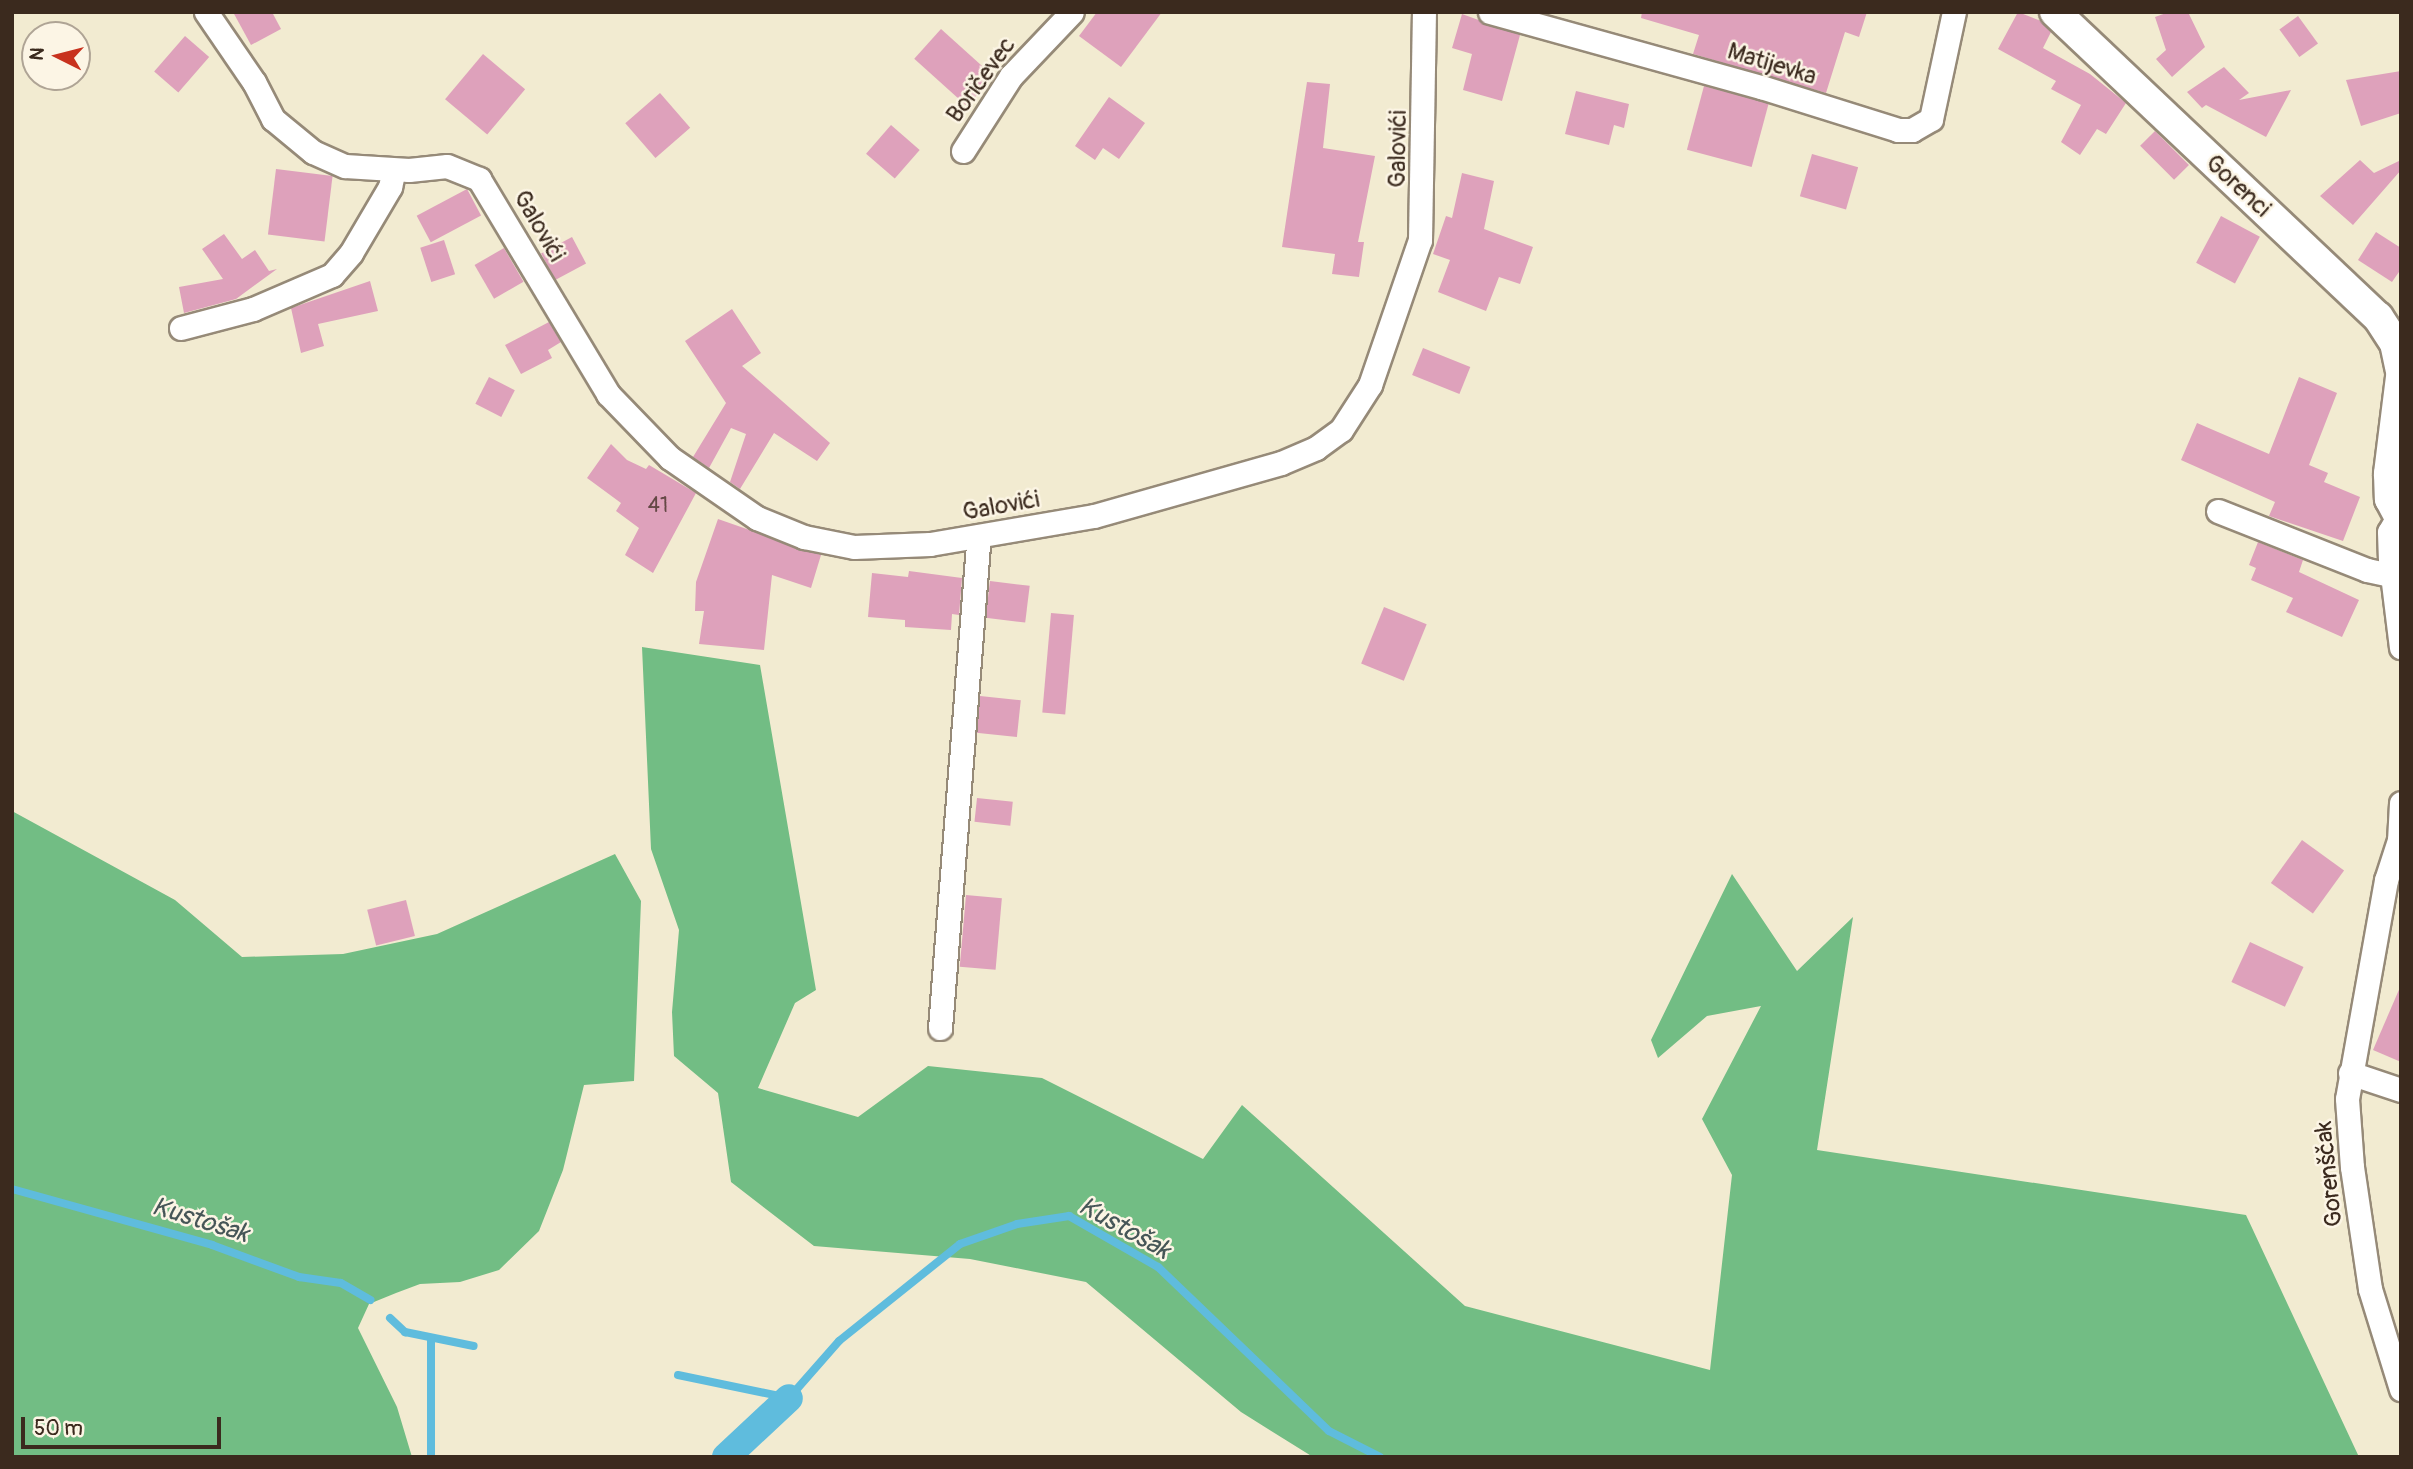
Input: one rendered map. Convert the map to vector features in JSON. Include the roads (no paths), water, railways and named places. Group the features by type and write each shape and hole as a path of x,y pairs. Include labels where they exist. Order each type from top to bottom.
{"street":[{"name":"Galovići","path":"206,12 254,82 273,119 290,136 345,166 394,170 447,166 479,179 617,407 670,458 749,513 804,537 846,547 930,544 1094,516 1280,463 1330,440 1351,419 1370,384 1420,240 1424,12"},
{"name":"Boričevec","path":"963,151 1012,76 1072,12"},
{"name":"Matijevka","path":"1490,12 1761,87 1898,130 1912,130 1931,119 1954,12"},
{"name":"Gorenci","path":"2055,12 2378,317 2395,344 2401,372"},
{"path":"181,328 253,309 332,275 351,253 390,187 394,170"},
{"path":"2401,377 2389,474 2390,499 2400,518 2389,532 2391,575 2401,647"},
{"path":"2218,510 2367,570 2391,575"},
{"path":"940,1028 979,537"},
{"name":"Gorenščak","path":"2401,803 2400,840 2386,880 2350,1073 2352,1167 2364,1250 2376,1319 2401,1389"},
{"path":"2350,1073 2401,1090"}],"waterway":[{"name":"Kustošak","path":"12,1189 212,1245 299,1277 341,1283 371,1300"},
{"name":"Kustošak","path":"678,1375 789,1398 839,1341 960,1244 1017,1224 1069,1216 1158,1267 1329,1431 1380,1457"},
{"name":"Kustošak","path":"390,1318 405,1332 474,1346"},
{"path":"431,1339 431,1457"},
{"path":"726,1457 789,1398"}]}
